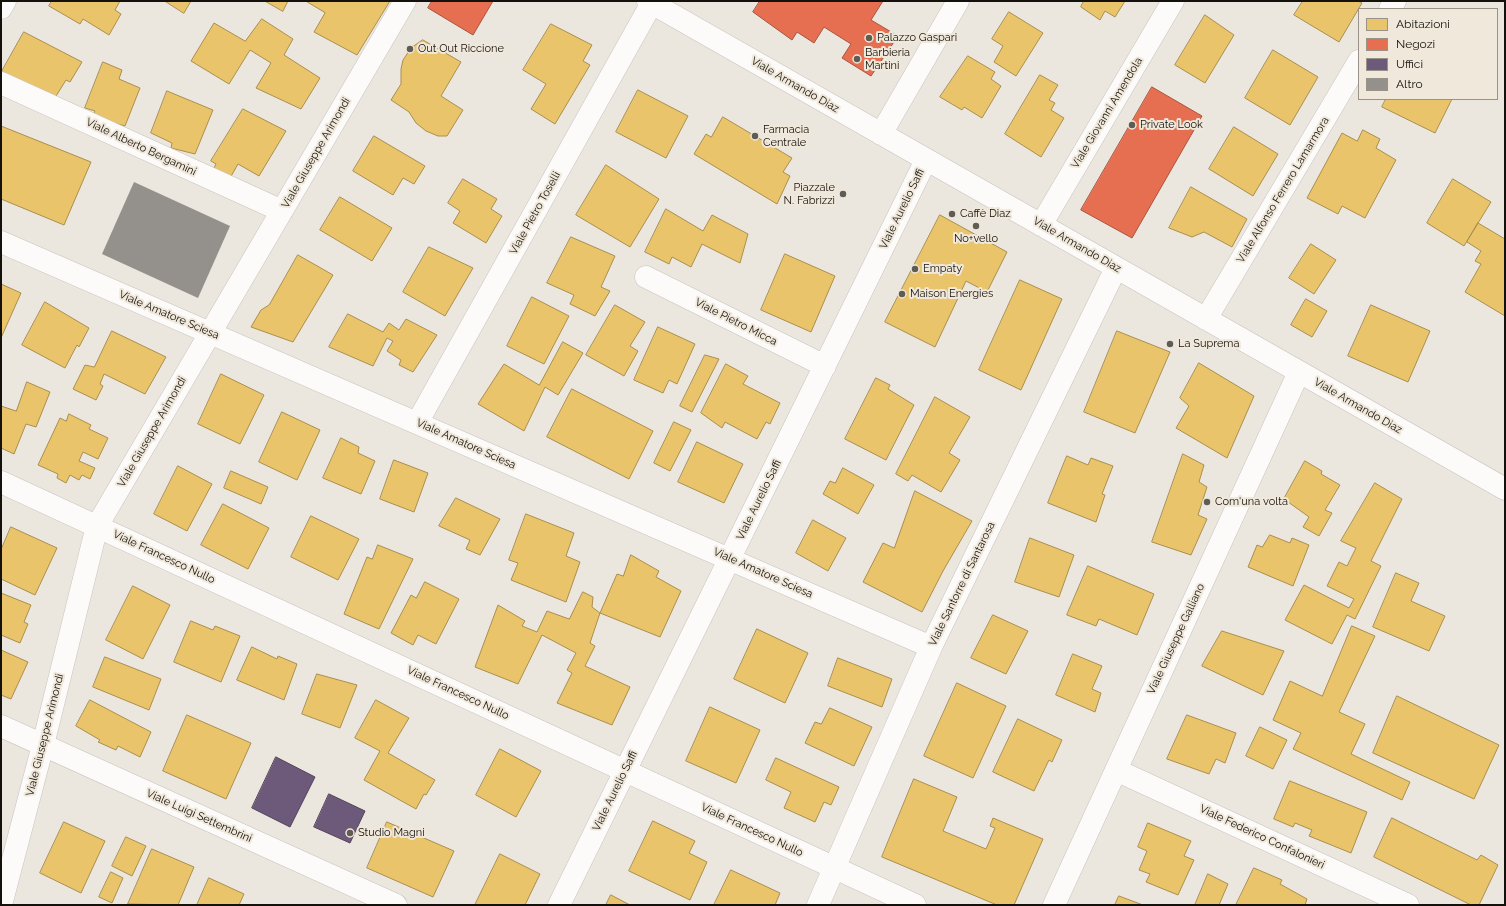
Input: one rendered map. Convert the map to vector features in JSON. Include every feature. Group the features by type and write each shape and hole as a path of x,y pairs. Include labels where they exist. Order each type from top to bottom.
{"street":[{"path":"1,8 5,1"},
{"name":"Viale Giuseppe Arimondi","path":"1,905 43,745 97,526 405,1"},
{"path":"881,134 958,1"},
{"name":"Viale Giovanni Amendola","path":"1041,225 1173,1"},
{"name":"Viale Armando Diaz","path":"651,2 1505,490"},
{"name":"Viale Pietro Toselli","path":"417,423 651,2"},
{"name":"Viale Alfonso Ferrero Lamarmora","path":"1206,320 1358,63"},
{"name":"Viale Alberto Bergamini","path":"1,83 282,211"},
{"name":"Viale Aurelio Saffi","path":"559,905 926,160"},
{"name":"Viale Amatore Sciesa","path":"1,242 931,647"},
{"name":"Viale Santorre di Santarosa","path":"818,905 931,647 1116,268"},
{"name":"Viale Pietro Micca","path":"646,278 825,366"},
{"name":"Viale Giuseppe Galliano","path":"1054,905 1299,372"},
{"name":"Viale Francesco Nullo","path":"1,482 915,905"},
{"name":"Viale Luigi Settembrini","path":"1,726 396,905"},
{"name":"Viale Federico Confalonieri","path":"1116,770 1408,905"}],"building: Abitazioni":[{"path":"52,1 120,1 115,10 121,14 109,35 83,19 80,24 49,6"},
{"path":"165,1 191,1 184,13"},
{"path":"265,1 288,1 283,11"},
{"path":"306,1 390,1 357,55 314,32 325,13"},
{"path":"1084,1 1125,1 1115,17 1105,11 1100,20 1081,7"},
{"path":"1303,1 1358,1 1362,3 1339,42 1294,15"},
{"path":"1009,12 1043,33 1016,76 994,62 1003,46 992,39"},
{"path":"1205,15 1234,35 1205,83 1175,65"},
{"path":"262,19 293,39 284,55 320,78 301,109 256,88 271,63 250,50 229,84 191,61 214,23 245,41"},
{"path":"551,24 592,45 583,61 590,65 555,124 531,109 546,84 523,70"},
{"path":"24,32 82,62 70,82 66,80 53,101 1,73"},
{"path":"423,40 461,62 441,96 463,110 447,136 438,136 426,131 416,123 409,112 391,100 401,84 401,69 403,60 411,48"},
{"path":"1273,50 1318,77 1290,125 1245,98"},
{"path":"968,56 995,72 991,79 1001,86 982,118 964,107 962,110 940,97"},
{"path":"103,62 122,70 119,79 140,88 125,126 92,117 95,111 85,108"},
{"path":"1040,75 1058,85 1049,100 1055,103 1051,110 1064,118 1041,157 1005,134"},
{"path":"638,90 688,116 666,158 616,132"},
{"path":"167,91 213,110 195,154 171,148 172,143 151,133"},
{"path":"1386,100 1452,100 1435,133 1382,107"},
{"path":"243,109 286,131 259,176 238,164 229,180 213,170 216,164 211,161"},
{"path":"723,117 792,158 783,172 790,176 777,204 694,154 706,134 711,137"},
{"path":"1,126 91,162 64,225 1,199"},
{"path":"1234,127 1278,154 1253,196 1209,169"},
{"path":"1363,130 1380,139 1376,148 1396,160 1365,218 1342,206 1338,214 1307,198 1342,133 1357,141"},
{"path":"374,136 425,166 414,184 403,178 393,195 353,171"},
{"path":"606,165 659,199 630,247 576,215"},
{"path":"463,179 497,199 491,209 502,216 486,243 453,223 460,211 448,203"},
{"path":"1453,179 1491,202 1464,246 1427,223"},
{"path":"1191,187 1247,219 1232,247 1204,232 1192,237 1169,228"},
{"path":"340,197 392,228 372,261 320,230"},
{"path":"666,209 703,231 712,215 748,234 740,263 702,244 691,267 672,257 669,264 645,252"},
{"path":"940,215 1007,252 987,292 966,281 935,347 885,322"},
{"path":"1478,223 1505,239 1505,316 1465,292 1481,264 1475,261 1481,251 1467,242"},
{"path":"571,237 615,256 601,287 610,291 595,316 570,304 574,295 547,283"},
{"path":"1311,244 1336,260 1314,294 1289,278"},
{"path":"429,247 473,268 445,316 403,292"},
{"path":"785,254 835,276 811,332 761,310"},
{"path":"298,255 333,275 293,342 251,327 261,310 269,305"},
{"path":"1020,280 1062,299 1021,390 979,370"},
{"path":"1,284 21,293 1,338"},
{"path":"532,297 569,316 544,364 507,346"},
{"path":"1306,299 1327,311 1312,337 1291,325"},
{"path":"45,302 89,328 79,347 77,345 65,368 22,345"},
{"path":"615,305 645,322 630,346 638,351 624,376 586,355"},
{"path":"1371,305 1430,331 1408,382 1348,356"},
{"path":"348,314 383,332 389,323 399,330 406,319 437,335 413,372 399,365 401,360 387,351 393,341 387,338 373,366 329,347"},
{"path":"658,327 695,344 677,384 669,380 663,393 634,380"},
{"path":"112,331 166,357 145,394 104,374 100,384 103,386 96,400 73,389 85,365 94,367"},
{"path":"1117,331 1170,352 1135,433 1084,412"},
{"path":"563,342 583,353 558,395 545,387 524,431 478,404 504,364 539,385"},
{"path":"705,355 719,359 692,412 680,406"},
{"path":"1199,363 1254,396 1227,458 1176,428 1189,406 1180,398"},
{"path":"726,364 748,376 743,384 780,403 770,424 766,422 757,439 725,422 722,428 701,413"},
{"path":"221,374 264,395 240,444 198,424"},
{"path":"876,378 890,385 888,389 914,405 886,460 845,439"},
{"path":"27,382 50,392 36,427 26,424 14,454 1,448 1,406 16,411"},
{"path":"572,389 653,431 629,479 547,437"},
{"path":"935,397 970,417 949,453 960,460 941,492 912,475 908,481 896,474"},
{"path":"282,412 320,430 297,480 259,462"},
{"path":"69,414 91,425 89,429 108,438 98,459 83,452 79,461 95,468 90,479 82,475 79,480 70,475 66,483 57,478 58,474 38,465 60,418 66,421"},
{"path":"674,422 691,430 670,471 654,463"},
{"path":"341,438 359,447 358,453 375,461 361,494 323,478"},
{"path":"697,442 743,464 724,503 678,482"},
{"path":"1183,454 1204,465 1199,482 1207,487 1198,515 1207,519 1191,555 1152,542"},
{"path":"1067,456 1088,465 1091,458 1113,466 1102,494 1105,495 1096,522 1048,503"},
{"path":"394,460 428,473 414,512 380,499"},
{"path":"1305,461 1322,471 1321,474 1340,485 1325,510 1332,513 1319,536 1303,527 1309,517 1284,499"},
{"path":"178,466 212,484 187,531 154,514"},
{"path":"843,468 874,485 858,514 823,494 830,481 835,483"},
{"path":"231,471 268,487 261,504 224,488"},
{"path":"1375,483 1402,499 1371,561 1381,566 1355,619 1347,615 1332,644 1285,620 1304,585 1349,608 1354,599 1327,586 1339,562 1347,566 1356,548 1341,541"},
{"path":"915,491 972,521 943,571 922,612 863,582 883,543 894,548"},
{"path":"456,498 500,519 480,555 466,549 470,540 439,526"},
{"path":"223,504 269,528 248,569 201,545"},
{"path":"526,514 574,533 566,556 580,562 566,602 511,580 518,563 509,560"},
{"path":"311,516 359,539 338,580 291,557"},
{"path":"813,520 846,538 828,571 796,553"},
{"path":"11,527 57,548 35,595 1,579 1,550"},
{"path":"1270,535 1290,543 1292,538 1309,545 1293,586 1248,567 1257,545 1262,547"},
{"path":"1030,538 1074,555 1059,597 1015,582"},
{"path":"378,545 413,559 379,629 344,614 367,557 372,559"},
{"path":"631,555 659,571 656,577 681,591 660,637 600,613 617,574 623,576"},
{"path":"1088,566 1154,594 1137,635 1099,619 1096,626 1067,615"},
{"path":"1396,573 1419,583 1411,601 1445,616 1429,651 1373,627"},
{"path":"425,582 459,599 436,644 418,635 413,645 391,633 411,595 416,598"},
{"path":"133,586 170,605 143,659 106,640"},
{"path":"583,592 593,597 592,607 600,613 590,643 595,646 585,666 630,687 612,725 557,703 572,673 567,670 576,653 542,635 518,684 475,667 498,605 525,621 522,626 537,632 547,611 569,619"},
{"path":"1,593 31,605 24,622 28,624 20,643 1,635"},
{"path":"993,615 1028,631 1006,674 971,658"},
{"path":"191,621 213,630 215,626 240,636 221,682 174,662"},
{"path":"1352,626 1375,636 1339,712 1365,724 1351,754 1410,782 1402,800 1293,749 1301,733 1273,720 1290,681 1322,696"},
{"path":"757,629 808,653 785,703 734,679"},
{"path":"1222,631 1284,651 1263,695 1202,666"},
{"path":"252,647 277,659 278,656 297,664 284,700 237,680"},
{"path":"1,650 28,662 11,699 1,695"},
{"path":"1073,654 1102,666 1092,689 1101,693 1095,712 1056,695"},
{"path":"105,657 161,679 149,710 93,687"},
{"path":"838,658 892,679 882,707 828,686"},
{"path":"317,674 357,685 340,728 302,714"},
{"path":"957,683 1006,706 973,778 924,756"},
{"path":"1397,696 1499,745 1474,799 1373,753"},
{"path":"90,700 151,732 140,757 118,746 116,750 98,742 100,740 76,726"},
{"path":"376,700 409,718 388,753 435,780 426,795 424,794 416,809 364,780 380,751 355,738"},
{"path":"710,707 760,730 736,783 686,761"},
{"path":"830,708 872,727 854,766 805,743 815,722 821,724"},
{"path":"187,715 251,743 226,799 163,771"},
{"path":"1187,715 1236,733 1225,763 1216,759 1209,774 1167,759"},
{"path":"1018,719 1062,740 1052,762 1049,760 1034,791 993,772"},
{"path":"1260,727 1287,740 1273,769 1246,756"},
{"path":"500,749 541,771 516,817 476,795"},
{"path":"776,758 839,787 831,805 824,802 815,822 784,808 791,792 766,780"},
{"path":"914,779 957,797 943,831 986,849 995,828 990,826 993,818 1043,839 1014,905 997,905 882,857"},
{"path":"1290,781 1367,812 1351,853 1309,836 1312,830 1295,823 1293,827 1274,819"},
{"path":"1392,818 1477,860 1481,855 1498,865 1479,905 1471,905 1374,857"},
{"path":"653,821 695,841 689,853 707,862 690,900 629,871"},
{"path":"64,822 105,841 81,893 40,873"},
{"path":"387,822 454,851 433,897 367,868"},
{"path":"1148,823 1191,841 1184,856 1194,860 1178,895 1146,882 1150,874 1139,870 1147,851 1138,847"},
{"path":"126,837 146,846 132,876 112,866"},
{"path":"152,849 194,867 178,905 128,904"},
{"path":"500,854 540,874 525,905 475,905"},
{"path":"1254,868 1282,880 1280,884 1307,899 1305,905 1236,905"},
{"path":"731,870 780,893 775,905 714,905"},
{"path":"111,872 123,878 112,903 99,897"},
{"path":"1208,874 1228,884 1219,905 1195,905"},
{"path":"209,878 244,894 239,905 197,905"},
{"path":"611,895 630,905 606,905"},
{"path":"1119,896 1143,905 1115,905"}],"building: Negozi":[{"path":"432,1 493,1 473,35 428,8"},
{"name":"Palazzo Gaspari","path":"760,1 883,1 871,20 898,36 871,76 842,58 851,44 824,27 814,43 797,32 792,40 753,12"},
{"path":"1152,87 1202,116 1132,238 1081,210"}],"building: Uffici":[{"path":"276,757 315,777 290,827 252,808"},
{"path":"329,794 365,811 350,843 314,827"}],"building: Altro":[{"path":"134,182 230,226 198,298 102,254"}],"place":[{"name":"Palazzo Gaspari","path":"869,38"},
{"name":"Out Out Riccione","path":"410,49"},
{"name":"Barbieria Martini","path":"857,59"},
{"name":"Private Look","path":"1132,125"},
{"name":"Farmacia Centrale","path":"755,136"},
{"name":"Piazzale N. Fabrizzi","path":"843,194"},
{"name":"Caffè Diaz","path":"952,214"},
{"name":"No+vello","path":"976,226"},
{"name":"Empaty","path":"915,269"},
{"name":"Maison Energies","path":"902,294"},
{"name":"La Suprema","path":"1170,344"},
{"name":"Com'una volta","path":"1207,502"},
{"name":"Studio Magni","path":"350,833"}]}
